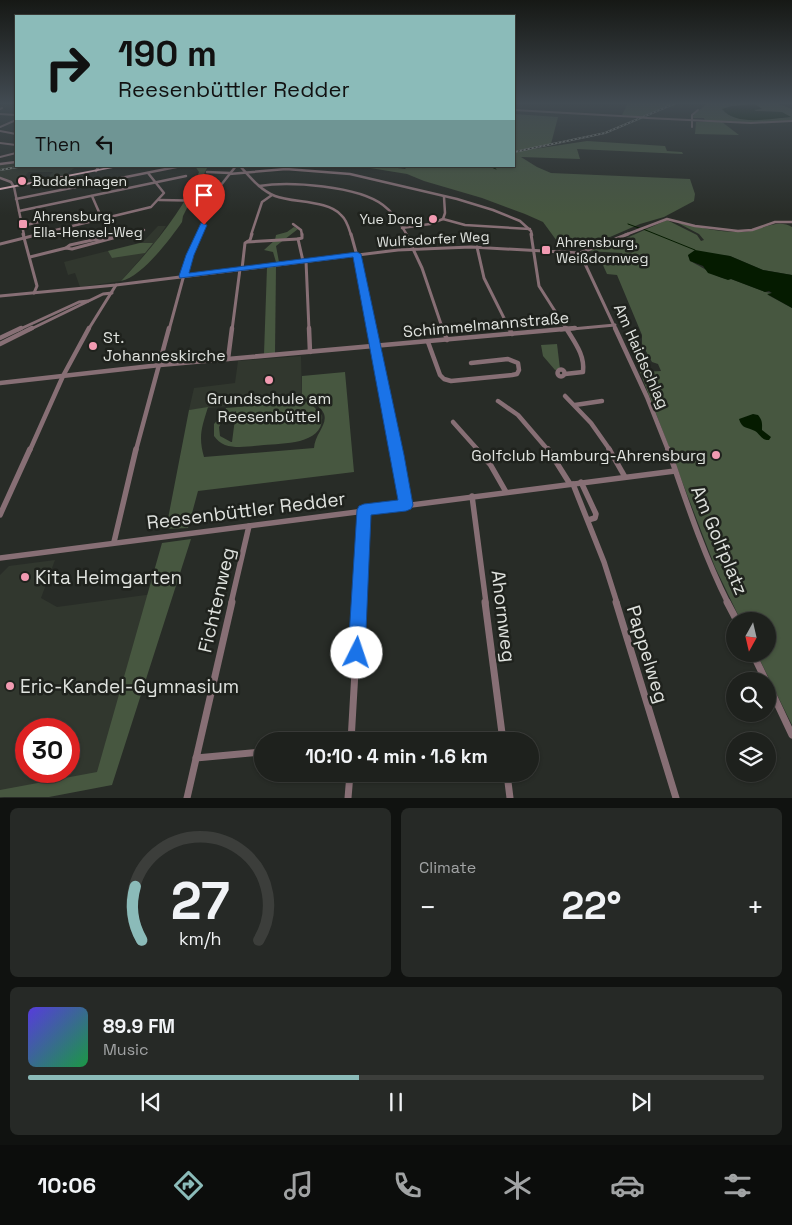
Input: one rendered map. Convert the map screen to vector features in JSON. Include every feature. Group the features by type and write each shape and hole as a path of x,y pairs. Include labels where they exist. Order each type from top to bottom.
{"main road":[{"path":"0,189 113,167"}],"street":[{"path":"0,143 15,145"},
{"path":"0,157 15,153"},
{"path":"0,164 15,162"},
{"path":"16,199 176,167"},
{"path":"114,542 136,448 190,255 221,185 235,167"},
{"path":"241,167 259,186 272,195 338,212 344,220 357,254 406,505"},
{"path":"207,172 230,174 275,169 333,172 378,180 444,197 493,210 520,221 530,229 539,286 580,351 584,368 583,372 565,374"},
{"path":"0,244 145,209 159,200 164,193 148,173"},
{"path":"19,211 186,176"},
{"path":"0,178 10,182 14,187 37,286 34,292"},
{"path":"259,186 280,183 339,190 361,195 386,206 394,213 414,249 447,340"},
{"path":"228,359 245,243 250,240 262,202 272,195"},
{"path":"92,196 102,219"},
{"path":"443,219 445,213 444,197"},
{"path":"159,200 215,201"},
{"path":"22,226 68,215"},
{"path":"402,228 430,224 443,219 465,225 530,229"},
{"name":"Wulfsdorfer Weg","path":"0,296 116,285 357,254 414,249 477,247 580,253 667,219 696,226 738,231 752,230 775,222 792,222"},
{"path":"247,242 302,238 301,230 293,224"},
{"path":"30,256 66,248 72,249 144,230"},
{"path":"298,239 305,261 310,352"},
{"path":"477,247 480,269 512,334"},
{"name":"Am Haidschlag","path":"580,253 615,325 662,432 675,471"},
{"path":"0,516 63,376 90,326 116,285"},
{"path":"0,344 44,324 87,301 103,294 112,293"},
{"path":"0,338 79,302 87,301"},
{"path":"40,320 44,324"},
{"name":"Schimmelmannstraße","path":"0,383 160,365 615,325"},
{"path":"428,342 440,375 447,380 512,375 517,374 519,370 518,364 511,359 471,363"},
{"path":"564,396 575,405 599,432 614,454 625,477"},
{"name":"Pappelweg","path":"498,401 509,406 535,433 572,484 588,520 618,607 676,798"},
{"path":"575,405 602,401"},
{"path":"453,422 490,464 506,492"},
{"name":"Reesenbüttler Redder","path":"0,558 675,471"},
{"name":"Am Golfplatz","path":"675,471 704,551 733,612"},
{"name":"Pappelweg","path":"581,482 596,514 595,518 588,520"},
{"name":"Ahornweg","path":"472,496 502,732"},
{"path":"352,732 364,510"},
{"name":"Fichtenweg","path":"187,798 249,526"},
{"path":"776,702 792,736"},
{"path":"196,758 254,753"},
{"path":"348,798 349,782"},
{"path":"508,782 510,798"}],"shaded area":[{"path":"515,140 552,140 551,144 515,151"},
{"path":"587,141 665,146 667,151 682,152 683,154 577,149 580,159 521,157 551,173 690,179 695,194 694,201 664,217 640,224 610,237 590,239 595,244 562,248 543,222 525,214 407,174 364,167 399,167 405,169 407,167 515,167 515,152"},
{"path":"15,163 15,167 76,167 62,177 44,181 53,172 29,172 21,179 38,179 34,182 18,185 13,181 0,178 0,165"},
{"path":"196,167 208,167 183,216 182,222 146,265 129,278 121,281 143,257 175,216 199,172"},
{"name":"Golfclub Hamburg-Ahrensburg","path":"667,220 697,235 701,241 704,240 699,234 678,223 727,232 750,231 774,224 792,227 792,275 763,270 730,256 688,255 690,261 711,273 772,293 768,295 792,308 792,725 776,693 776,672 766,672 761,662 776,662 776,612 737,612 715,567 640,372 661,371 658,364 652,362 642,344 642,335 617,275 607,274 602,263 612,265 612,263 627,264 622,253 586,251 613,244"},
{"path":"158,226 166,226 156,241 121,281 80,287 75,273 68,275 64,262 143,242"},
{"path":"294,227 298,229 276,246 279,262 276,262 273,252 264,250 275,240 276,235 287,232"},
{"path":"140,243 153,243 145,253 112,258 108,251"},
{"path":"695,250 730,256 763,270 792,275 792,308 767,294 772,293 769,291 765,292 731,279 728,280 708,273 703,266 690,261 688,255"},
{"path":"276,266 275,353 264,354 267,267"},
{"path":"557,344 560,369 555,370 543,356 541,345"},
{"name":"Grundschule am Reesenbüttel","path":"301,356 302,399 189,410 194,388 235,383 238,361"},
{"path":"345,372 354,472 198,491 188,528 166,529 189,410 208,407 201,437 204,457 314,448 325,420 321,409 315,404 315,398 302,399 302,376"},
{"path":"312,401 312,405 322,415 321,425 317,432 310,437 291,443 230,446 217,440 214,436 214,424 225,412 226,408","holes":["236,411 232,442 220,436 219,427 224,418"]},
{"path":"753,414 760,417 762,430 771,437 769,440 764,439 755,431 742,425 739,419"},
{"path":"191,539 112,785 49,797 0,797 0,790 38,783 80,783 80,775 97,772 162,543"},
{"path":"55,560 41,598 57,607 153,594 105,768 80,781 80,718 15,718 15,783 71,783 0,798 0,575 9,566"}],"waterway":[{"path":"491,167 496,169"},
{"path":"628,224 639,228"},
{"path":"643,229 695,250"}],"railway":[{"path":"515,152 570,140"},
{"path":"0,170 18,167"}],"place":[{"name":"Buddenhagen","path":"22,181"},
{"name":"Yue Dong","path":"433,219"},
{"name":"Ahrensburg, Ella-Hensel-Weg","path":"23,224"},
{"name":"Ahrensburg, Weißdornweg","path":"546,250"},
{"name":"St. Johanneskirche","path":"93,346"},
{"name":"Grundschule am Reesenbüttel","path":"269,380"},
{"name":"Golfclub Hamburg-Ahrensburg","path":"716,455"},
{"name":"Kita Heimgarten","path":"25,577"},
{"name":"Eric-Kandel-Gymnasium","path":"10,686"}],"route":[{"path":"204,225 190,255 184,276 357,254 398,455 406,505 364,510 357,653"}]}
